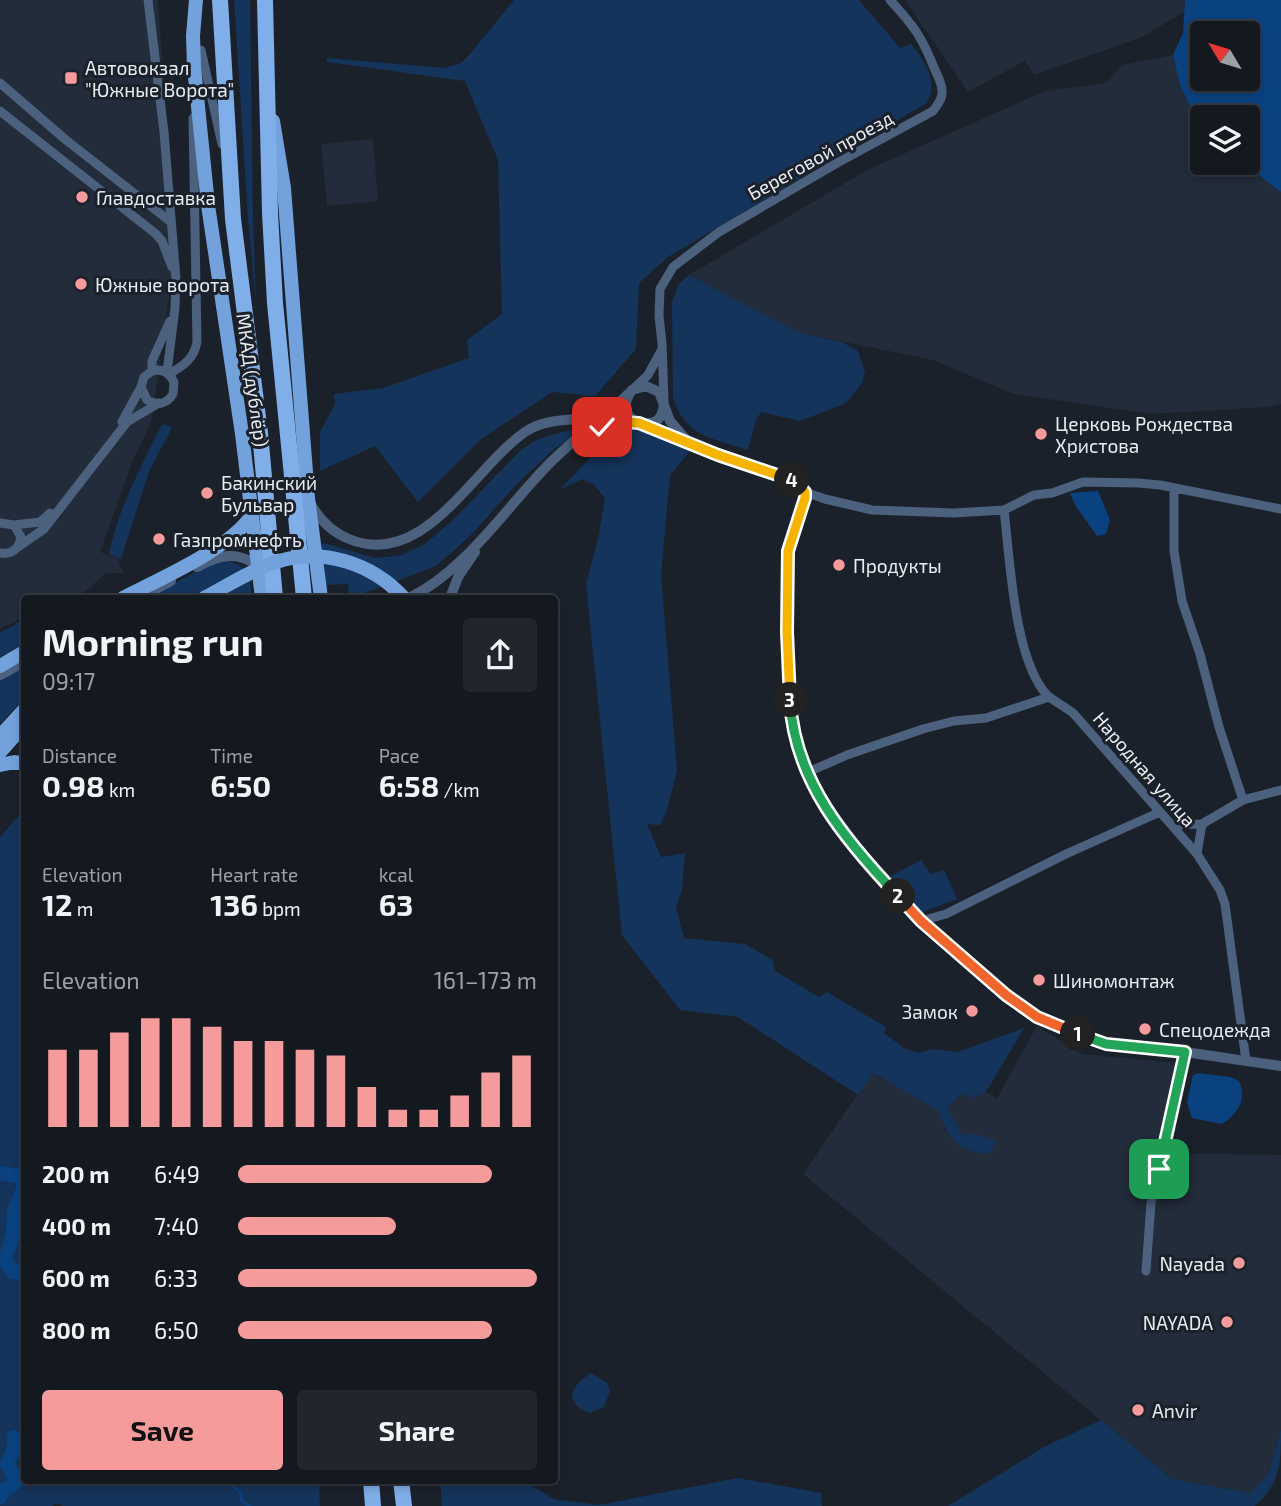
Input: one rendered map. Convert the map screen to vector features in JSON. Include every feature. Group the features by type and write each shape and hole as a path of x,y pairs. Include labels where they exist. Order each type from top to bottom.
{"highway":[{"path":"219,0 233,219 260,433 275,595"},
{"path":"265,0 275,303 304,595"},
{"path":"370,1484 373,1506"},
{"path":"401,1484 404,1506"}],"main road":[{"name":"МКАД (дублёр)","path":"196,0 194,67 208,205 262,595"},
{"path":"266,75 284,188 308,498 321,595"},
{"path":"128,595 211,550 238,531 252,515"},
{"path":"210,595 277,562 313,556 366,568 402,595"},
{"path":"0,666 21,654"},
{"path":"0,736 21,713"},
{"path":"0,752 21,728"},
{"path":"0,765 21,763"}],"street":[{"path":"148,0 164,132 176,279 168,373"},
{"name":"Береговой проезд","path":"664,401 660,289 673,267 719,232 933,111 940,102 943,92 923,39 890,0"},
{"path":"201,50 230,175"},
{"path":"168,373 181,367 193,354 197,342 194,67"},
{"path":"0,83 66,140 171,222"},
{"path":"0,111 156,234 162,241 176,279"},
{"path":"152,371 152,361 175,308"},
{"path":"412,595 435,583 549,464 648,375 657,361 662,343"},
{"path":"1,554 13,551 44,529 127,422 167,401 174,390 174,382 168,373 152,371 144,377 124,420 47,517 31,524 7,523"},
{"path":"690,444 671,424 659,392 651,387 641,386 632,390 627,398 626,409 630,418 639,423 690,444 792,480 805,492 872,510 917,513 1008,509 1034,495 1052,493 1083,482 1160,485 1281,509"},
{"path":"141,387 147,400 159,403"},
{"path":"570,445 607,425 624,422 649,424 658,419 663,411 664,401"},
{"path":"308,498 317,516 340,535 357,542 377,545 396,542 413,536 434,521 525,432 539,424 607,414"},
{"path":"1174,488 1174,551 1182,601 1243,800"},
{"path":"805,492 804,504 798,515 788,551 787,632 792,724 806,773 823,805 867,863 921,921 1006,995 1037,1017 1106,1044 1281,1066"},
{"name":"Народная улица","path":"1008,509 1015,603 1029,667 1049,697 1056,699 1074,714 1197,854 1220,890 1225,904 1246,1061"},
{"path":"0,513 21,537 18,547"},
{"path":"451,595 458,577 497,521"},
{"path":"145,595 220,556 244,558 258,566"},
{"path":"0,675 21,664"},
{"path":"806,773 923,729 954,721 986,718 1049,697"},
{"path":"1172,825 1202,824 1243,800 1281,790"},
{"path":"921,921 946,914 1066,853 1160,812"},
{"path":"1197,854 1202,824"},
{"path":"1146,1271 1151,1203 1185,1052"}],"shaded area":[{"path":"0,0 158,0 175,255 151,423 133,460 100,552 118,558 123,573 106,573 81,595 21,595 21,617 0,628"},
{"path":"234,0 250,0 256,303 248,218"},
{"path":"514,0 859,0 900,48 911,44 921,57 931,81 930,97 925,104 668,257 639,283 636,349 595,396 552,392 481,439 418,502 375,446 320,471 320,432 335,404 334,394 383,388 469,358 467,340 502,314 498,160 465,81 327,62 327,58 445,68 461,63"},
{"path":"905,0 1185,0 1184,12 1142,37 1034,75 1025,61 968,92"},
{"path":"1185,0 1281,0 1281,192 1259,175 1260,105 1190,106 1180,85 1173,55 1183,33"},
{"path":"1173,55 1180,85 1190,106 1190,175 1259,175 1281,192 1281,404 1150,414 1014,394 933,360 800,333 689,275 867,170 1045,91 1106,83 1123,65"},
{"path":"373,139 378,201 327,206 321,144"},
{"path":"689,275 800,333 842,342 858,351 865,372 862,383 846,403 800,421 761,412 756,420 748,450 702,434 685,420 673,397 672,302 679,284"},
{"path":"164,424 171,427 171,430 149,471 121,559 109,554 118,521 138,473"},
{"path":"625,426 659,434 690,451 670,475 661,575 677,771 666,813 660,825 647,824 661,857 685,853 682,889 676,908 684,938 745,944 773,960 775,971 819,997 827,992 886,1027 884,1033 904,1048 917,1053 933,1049 958,1052 1024,1028 986,1092 974,1098 962,1094 947,1107 963,1136 972,1133 996,1140 993,1149 985,1154 960,1146 945,1128 939,1111 873,1073 858,1095 738,1017 680,1010 622,935 586,584 605,498 593,484 582,479 559,490 591,457 622,438"},
{"path":"577,428 580,430 554,449 516,485 470,536 436,566 359,595 349,595 348,584 325,585 321,546 324,543 375,558 402,555 425,544 453,520 520,451 538,439"},
{"path":"1098,491 1110,520 1106,534 1097,536 1075,505 1070,493"},
{"path":"223,560 243,568 249,577 252,595 199,595 196,590 198,595 153,595 210,564"},
{"path":"21,620 21,646 0,657 0,632"},
{"path":"21,667 21,702 0,724 0,678"},
{"path":"21,813 21,1484 319,1484 320,1506 64,1506 55,1503 53,1506 0,1506 0,837"},
{"path":"921,860 931,874 944,870 957,899 920,913 889,877"},
{"path":"1037,1026 1082,1054 1176,1063 1156,1153 1281,1155 1281,1429 1269,1473 1250,1493 1172,1479 803,1174 872,1073 940,1111 945,1130 963,1136 947,1108 962,1093 974,1098 986,1092 997,1098"},
{"path":"1198,1073 1230,1077 1239,1081 1242,1094 1240,1106 1233,1116 1222,1124 1192,1118 1187,1102 1193,1075"},
{"path":"591,1373 607,1383 610,1391 604,1407 590,1413 576,1404 572,1394 578,1383"},
{"path":"1101,1420 1172,1479 1250,1493 1269,1473 1281,1429 1278,1471 1270,1489 1255,1506 948,1506 1044,1447"},
{"path":"738,1478 821,1493 822,1506 442,1506 440,1484 528,1484 554,1499 599,1505"}],"waterway":[{"path":"0,1173 21,1177"},
{"path":"21,1194 14,1212 13,1234 5,1260 13,1272 21,1270"},
{"path":"0,1497 3,1491 15,1483 7,1464 14,1449 14,1437"},
{"path":"228,1484 240,1491 242,1502 250,1506"}],"place":[{"name":"Автовокзал \"Южные Ворота\"","path":"71,78"},
{"name":"Главдоставка","path":"82,197"},
{"name":"Южные ворота","path":"81,284"},
{"name":"Церковь Рождества Христова","path":"1041,434"},
{"name":"Бакинский Бульвар","path":"207,493"},
{"name":"Газпромнефть","path":"159,539"},
{"name":"Продукты","path":"839,565"},
{"name":"Шиномонтаж","path":"1039,980"},
{"name":"Замок","path":"972,1011"},
{"name":"Спецодежда","path":"1145,1029"},
{"name":"Nayada","path":"1239,1263"},
{"name":"NAYADA","path":"1227,1322"},
{"name":"Anvir","path":"1138,1410"}],"route":[{"path":"602,427 624,422 639,423 718,455 792,480 805,492 804,504 798,515 788,551 787,632 792,724 806,773 823,805 867,863 921,921 1006,995 1037,1017 1106,1044 1185,1052 1159,1169"}]}
